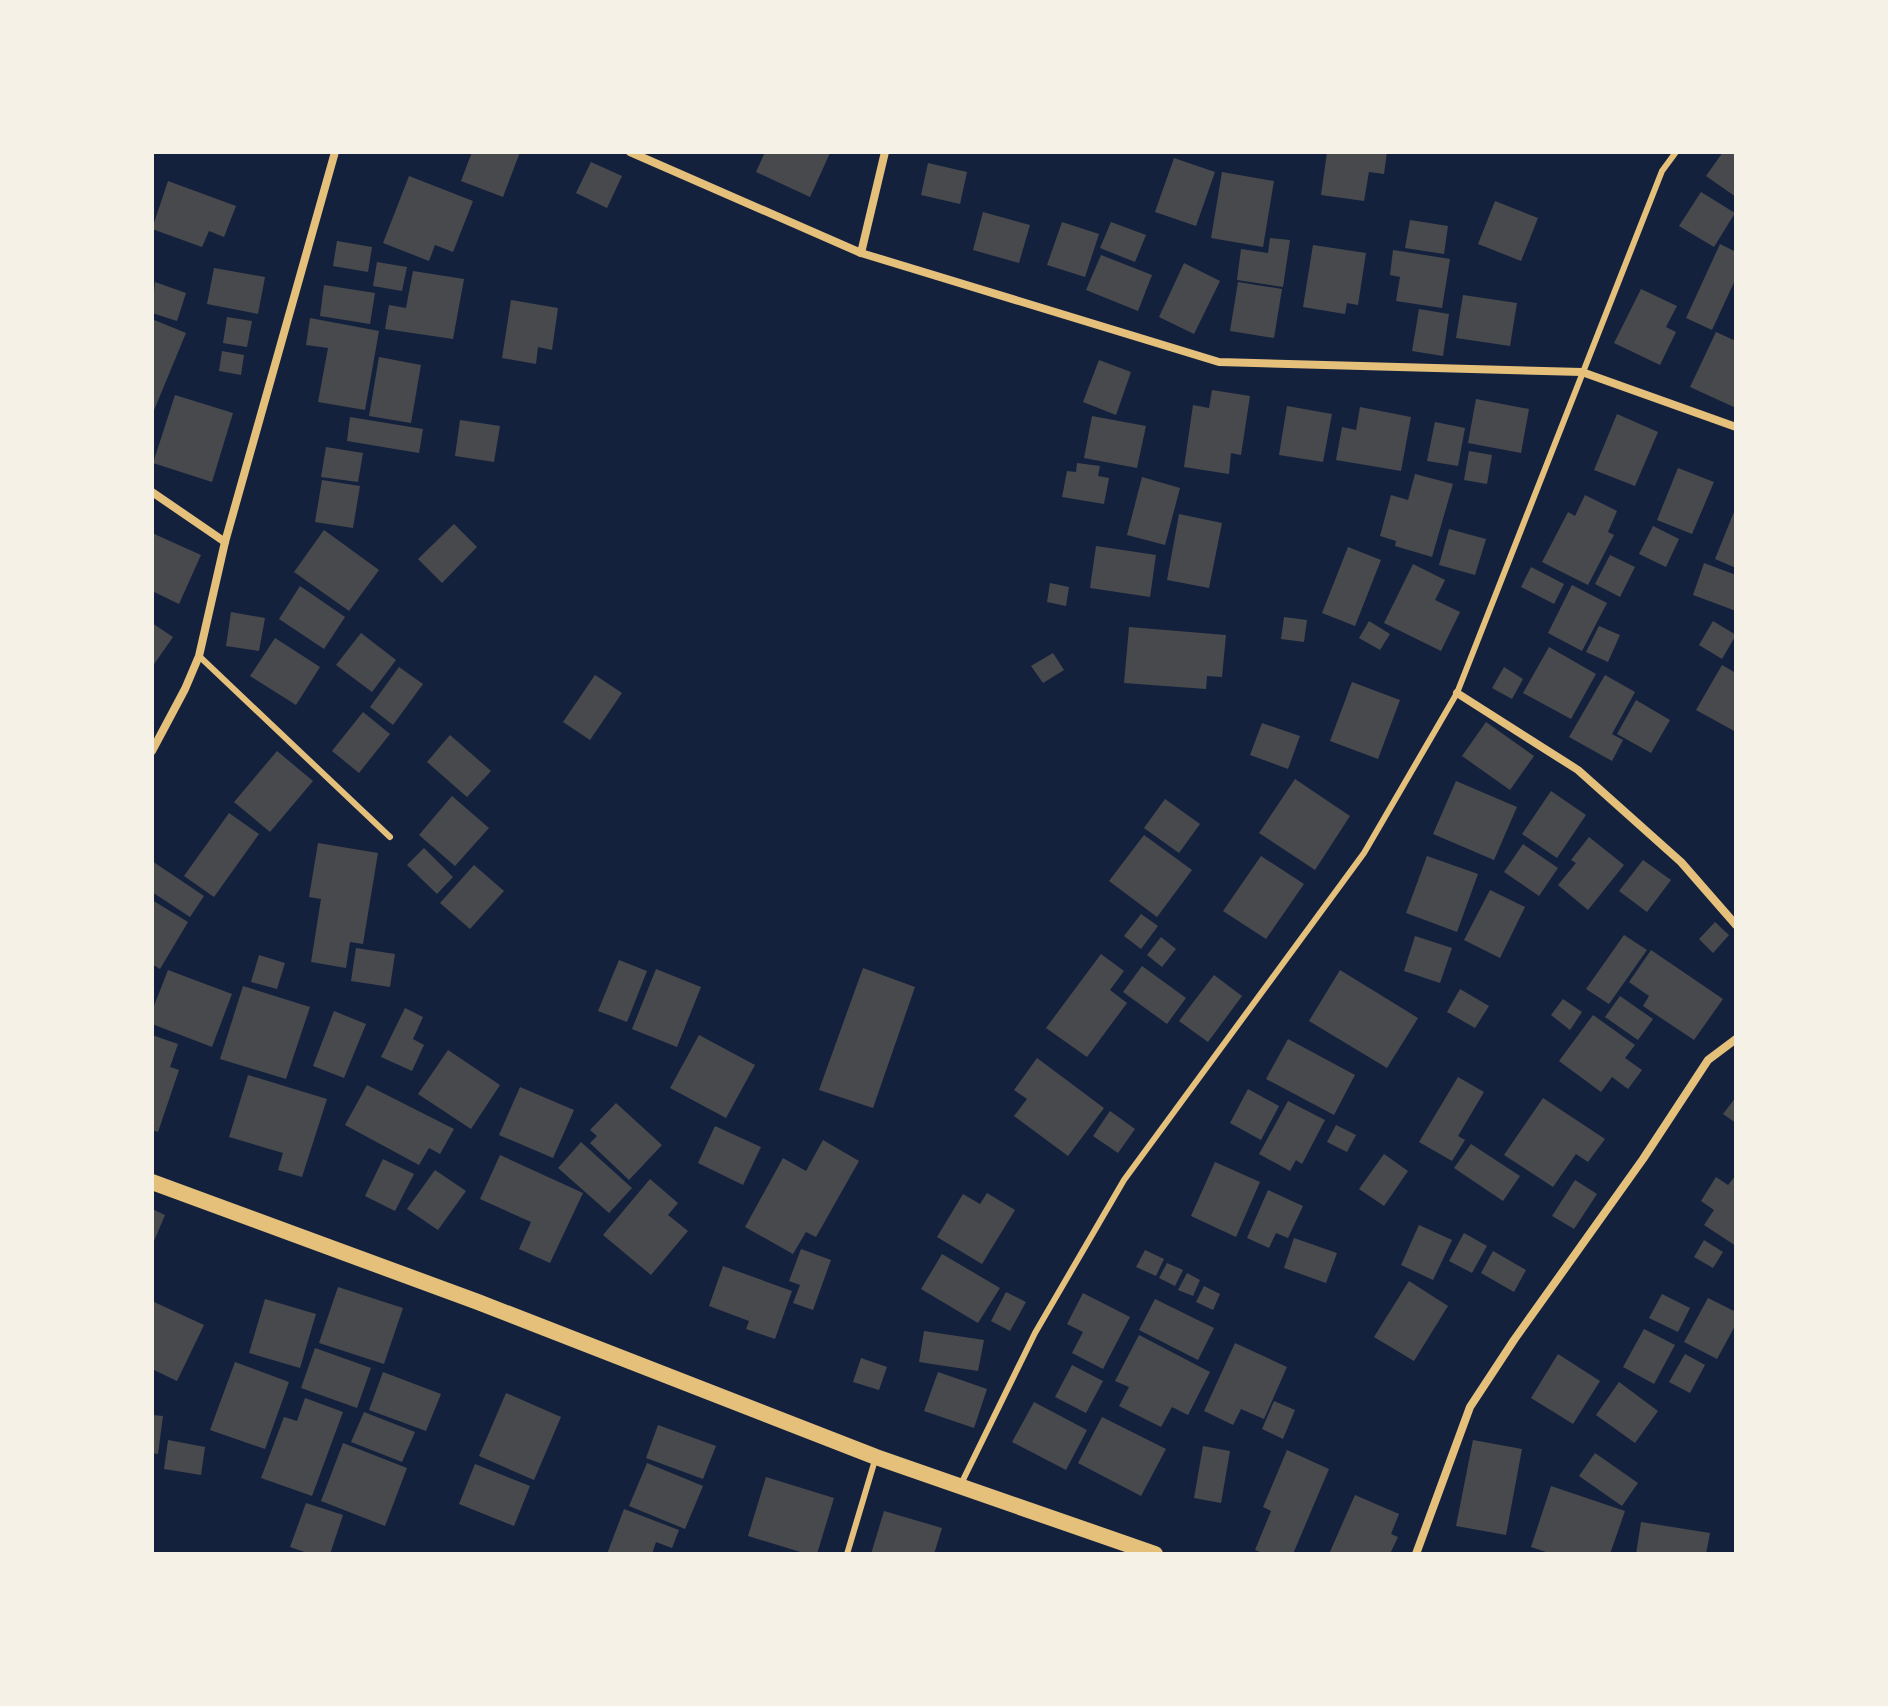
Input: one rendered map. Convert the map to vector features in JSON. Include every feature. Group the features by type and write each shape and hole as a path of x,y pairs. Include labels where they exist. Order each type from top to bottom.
{"main road":[{"path":"152,1182 478,1302 876,1457 1155,1554"}],"street":[{"path":"152,751 199,656 225,542 335,152"},
{"path":"630,152 861,253 1219,362 1582,372 1736,427"},
{"path":"861,253 885,152"},
{"path":"152,492 225,542"},
{"path":"1457,693 1578,770 1681,862 1736,925"},
{"path":"1416,1554 1470,1407 1708,1060 1736,1039"}],"lane":[{"path":"959,1487 1035,1333 1124,1180 1364,853 1457,693 1662,171 1676,152"},
{"path":"199,656 390,837"},
{"path":"847,1554 876,1457"}],"building":[{"path":"472,152 520,152 503,197 461,181"},
{"path":"765,152 830,153 810,197 756,172"},
{"path":"1327,152 1387,152 1384,174 1369,172 1364,201 1321,195"},
{"path":"1723,152 1736,152 1736,197 1706,176"},
{"path":"1174,158 1215,172 1196,226 1155,212"},
{"path":"591,162 622,176 607,208 576,193"},
{"path":"928,163 967,172 960,204 921,195"},
{"path":"1222,172 1274,181 1263,247 1211,238"},
{"path":"409,176 473,201 453,252 435,245 429,261 383,243"},
{"path":"168,181 236,206 224,237 209,231 202,247 152,229"},
{"path":"1701,192 1735,213 1714,247 1679,226"},
{"path":"1495,201 1538,218 1521,261 1478,244"},
{"path":"983,212 1030,225 1019,263 973,250"},
{"path":"1410,220 1448,226 1444,254 1405,248"},
{"path":"1062,222 1099,234 1085,277 1047,265"},
{"path":"1111,222 1146,235 1135,262 1100,248"},
{"path":"1270,238 1290,240 1283,287 1237,280 1241,249 1268,253"},
{"path":"337,241 372,247 368,272 333,266"},
{"path":"1720,244 1736,252 1736,278 1712,330 1686,318"},
{"path":"1313,245 1366,253 1358,305 1347,303 1345,314 1303,307"},
{"path":"1393,250 1450,259 1442,308 1396,301 1400,277 1390,275"},
{"path":"1101,255 1152,275 1138,311 1086,290"},
{"path":"377,262 407,267 402,291 373,286"},
{"path":"1184,263 1220,281 1194,334 1159,317"},
{"path":"214,268 265,277 258,314 207,304"},
{"path":"413,271 464,279 453,339 385,329 389,305 406,308"},
{"path":"155,282 186,293 177,321 152,313"},
{"path":"1238,282 1282,289 1274,338 1230,331"},
{"path":"324,285 375,293 370,324 320,316"},
{"path":"1641,289 1677,306 1666,327 1676,332 1660,365 1614,343"},
{"path":"1463,295 1517,303 1510,346 1456,338"},
{"path":"511,300 558,308 552,350 538,347 536,364 502,358"},
{"path":"1419,309 1449,314 1443,356 1412,351"},
{"path":"227,317 252,321 247,347 223,343"},
{"path":"310,318 379,331 365,410 318,402 328,348 306,345"},
{"path":"152,319 186,333 152,415"},
{"path":"1716,332 1736,341 1736,408 1690,387"},
{"path":"222,351 244,355 241,375 219,371"},
{"path":"379,357 421,365 411,423 369,416"},
{"path":"1099,360 1131,372 1116,415 1083,402"},
{"path":"1212,390 1250,396 1241,455 1231,453 1229,474 1184,467 1193,405 1209,408"},
{"path":"175,395 233,413 212,482 153,463"},
{"path":"1476,399 1529,409 1521,453 1468,443"},
{"path":"1287,406 1332,414 1323,462 1279,455"},
{"path":"1360,407 1411,417 1401,471 1336,460 1342,427 1356,430"},
{"path":"1617,414 1658,432 1635,486 1594,470"},
{"path":"1092,416 1146,426 1137,468 1084,458"},
{"path":"350,417 423,429 419,453 347,441"},
{"path":"460,420 500,426 494,462 455,456"},
{"path":"1435,422 1465,428 1458,466 1427,461"},
{"path":"326,447 363,453 358,482 321,477"},
{"path":"1469,451 1492,455 1487,484 1464,480"},
{"path":"1077,463 1100,466 1098,476 1109,478 1104,504 1062,497 1067,471 1076,472"},
{"path":"1678,468 1714,482 1692,534 1657,520"},
{"path":"1415,474 1453,484 1432,557 1395,546 1396,541 1380,536 1391,495 1408,500"},
{"path":"1142,477 1180,488 1165,545 1127,535"},
{"path":"322,480 360,486 353,528 315,522"},
{"path":"1585,495 1617,511 1608,532 1614,535 1588,585 1542,562 1568,512 1575,516"},
{"path":"1736,507 1736,568 1715,559"},
{"path":"1179,514 1222,523 1209,588 1167,580"},
{"path":"454,524 477,547 442,583 418,559"},
{"path":"1653,526 1679,539 1666,567 1639,554"},
{"path":"1449,529 1486,539 1475,575 1439,565"},
{"path":"324,530 379,570 349,611 294,572"},
{"path":"152,533 201,555 179,604 152,591"},
{"path":"1096,546 1156,555 1150,597 1090,588"},
{"path":"1348,547 1381,560 1355,626 1322,613"},
{"path":"1610,555 1635,567 1620,597 1595,584"},
{"path":"1704,563 1736,575 1736,611 1693,595"},
{"path":"1413,564 1445,580 1435,600 1460,612 1441,651 1384,623"},
{"path":"1531,567 1564,584 1554,604 1521,587"},
{"path":"1050,583 1069,587 1066,606 1047,602"},
{"path":"1572,585 1607,603 1582,651 1548,633"},
{"path":"300,586 345,617 324,649 279,619"},
{"path":"231,612 265,618 259,651 226,646"},
{"path":"1284,617 1307,620 1304,642 1281,639"},
{"path":"1369,621 1390,634 1380,650 1359,638"},
{"path":"1713,621 1736,635 1722,659 1699,645"},
{"path":"152,623 173,637 152,667"},
{"path":"1599,626 1620,635 1608,662 1586,652"},
{"path":"1129,627 1226,635 1222,677 1207,676 1206,689 1124,683"},
{"path":"361,633 396,660 372,692 336,665"},
{"path":"275,638 320,667 296,705 250,676"},
{"path":"1549,647 1596,674 1571,719 1523,693"},
{"path":"1053,653 1064,670 1043,683 1031,666"},
{"path":"1722,665 1736,673 1736,732 1696,710"},
{"path":"399,667 423,684 393,725 370,707"},
{"path":"1504,667 1523,679 1512,699 1492,688"},
{"path":"595,675 622,693 590,740 563,722"},
{"path":"1605,675 1635,692 1612,734 1623,740 1612,761 1569,737"},
{"path":"1352,682 1400,700 1378,759 1330,741"},
{"path":"1636,700 1670,720 1651,753 1617,734"},
{"path":"363,712 390,734 359,773 332,751"},
{"path":"1486,722 1534,756 1510,790 1462,756"},
{"path":"1262,723 1300,736 1288,769 1250,755"},
{"path":"450,735 491,771 467,797 427,762"},
{"path":"277,751 313,781 270,832 234,802"},
{"path":"1295,779 1350,816 1315,870 1259,833"},
{"path":"1456,781 1517,807 1494,860 1433,834"},
{"path":"1551,791 1586,815 1557,858 1522,834"},
{"path":"452,796 489,828 455,866 419,835"},
{"path":"1165,799 1200,824 1179,853 1144,828"},
{"path":"229,813 259,834 214,897 184,876"},
{"path":"1144,835 1192,870 1157,917 1109,881"},
{"path":"1589,837 1624,865 1588,910 1558,885 1576,863 1571,860"},
{"path":"318,843 378,853 363,944 350,942 346,968 311,962 321,899 309,897"},
{"path":"1523,844 1558,868 1539,896 1504,872"},
{"path":"424,848 453,877 437,894 407,865"},
{"path":"1261,856 1304,884 1266,939 1223,911"},
{"path":"1427,856 1478,874 1457,932 1406,913"},
{"path":"1643,860 1671,880 1647,912 1619,891"},
{"path":"152,861 204,896 190,917 152,892"},
{"path":"474,865 504,891 470,929 440,903"},
{"path":"1490,890 1525,907 1500,958 1464,940"},
{"path":"152,900 188,922 160,969 152,964"},
{"path":"1141,914 1158,926 1141,949 1124,936"},
{"path":"1715,922 1729,935 1713,953 1699,939"},
{"path":"1624,935 1647,950 1609,1004 1586,989"},
{"path":"1415,936 1452,948 1440,983 1404,971"},
{"path":"1161,937 1176,949 1162,967 1147,955"},
{"path":"356,948 395,954 390,987 351,981"},
{"path":"1651,950 1723,999 1694,1040 1643,1006 1649,996 1629,982"},
{"path":"1101,954 1124,971 1110,990 1127,1003 1087,1057 1046,1028"},
{"path":"259,955 285,963 277,989 251,982"},
{"path":"619,960 647,971 627,1022 598,1011"},
{"path":"1142,966 1186,998 1167,1024 1123,992"},
{"path":"863,968 915,987 873,1108 819,1090"},
{"path":"656,969 701,987 677,1047 632,1029"},
{"path":"168,970 232,994 212,1047 152,1024 152,1011"},
{"path":"1340,970 1418,1018 1387,1068 1309,1021"},
{"path":"1214,975 1242,996 1208,1042 1179,1021"},
{"path":"243,986 310,1007 286,1079 220,1059"},
{"path":"1460,989 1489,1006 1475,1028 1447,1012"},
{"path":"1620,996 1653,1019 1638,1040 1605,1017"},
{"path":"1563,999 1582,1012 1570,1030 1551,1015"},
{"path":"405,1008 423,1017 413,1039 424,1045 412,1071 381,1057"},
{"path":"334,1011 366,1024 344,1078 313,1066"},
{"path":"1593,1015 1635,1045 1625,1058 1642,1070 1628,1089 1612,1077 1601,1092 1559,1061"},
{"path":"152,1035 178,1044 170,1067 179,1070 158,1132 152,1130"},
{"path":"699,1035 755,1065 726,1118 670,1088"},
{"path":"1288,1039 1355,1075 1334,1115 1266,1079"},
{"path":"448,1050 500,1085 471,1129 418,1094"},
{"path":"1037,1058 1104,1108 1068,1156 1014,1116 1027,1099 1014,1090"},
{"path":"248,1075 327,1099 302,1177 278,1170 283,1153 229,1137"},
{"path":"1458,1077 1484,1092 1458,1136 1465,1140 1452,1161 1419,1142"},
{"path":"367,1085 454,1129 440,1154 429,1148 419,1165 345,1125"},
{"path":"520,1087 574,1110 553,1158 499,1135"},
{"path":"1248,1089 1279,1106 1261,1140 1230,1123"},
{"path":"1736,1097 1736,1123 1723,1114"},
{"path":"1543,1098 1605,1139 1588,1162 1576,1154 1553,1187 1504,1155"},
{"path":"1288,1101 1325,1120 1302,1164 1296,1160 1290,1171 1259,1154"},
{"path":"616,1103 662,1145 629,1180 590,1143 597,1136 590,1130"},
{"path":"1110,1111 1135,1129 1118,1153 1093,1136"},
{"path":"1336,1125 1356,1135 1347,1152 1327,1142"},
{"path":"715,1126 761,1147 743,1185 698,1163"},
{"path":"823,1140 859,1161 816,1237 806,1232 793,1254 745,1227 783,1158 806,1171"},
{"path":"581,1142 632,1188 609,1213 558,1168"},
{"path":"1471,1144 1520,1176 1503,1201 1454,1168"},
{"path":"1384,1154 1408,1171 1384,1206 1359,1189"},
{"path":"500,1155 583,1193 550,1263 519,1249 531,1222 480,1199"},
{"path":"383,1159 414,1174 395,1211 365,1196"},
{"path":"1215,1162 1260,1182 1236,1237 1191,1216"},
{"path":"435,1170 466,1191 438,1230 407,1209"},
{"path":"1736,1175 1736,1246 1704,1225 1714,1210 1701,1201 1716,1177 1728,1185"},
{"path":"650,1179 678,1203 668,1215 688,1231 651,1275 603,1235"},
{"path":"1575,1180 1597,1194 1574,1229 1552,1216"},
{"path":"1268,1190 1303,1206 1288,1238 1276,1233 1269,1248 1247,1238"},
{"path":"987,1193 1015,1210 982,1264 937,1237 963,1194 980,1204"},
{"path":"152,1209 165,1215 152,1246"},
{"path":"1419,1225 1452,1240 1433,1280 1401,1265"},
{"path":"1464,1233 1487,1246 1472,1273 1449,1261"},
{"path":"1294,1238 1337,1253 1326,1283 1284,1268"},
{"path":"1704,1240 1723,1252 1713,1268 1694,1257"},
{"path":"801,1249 831,1260 813,1310 793,1303 800,1285 789,1281"},
{"path":"1145,1250 1164,1259 1156,1276 1136,1267"},
{"path":"1493,1251 1526,1270 1514,1292 1481,1273"},
{"path":"942,1254 1000,1288 978,1323 921,1289"},
{"path":"1167,1263 1183,1270 1175,1286 1159,1278"},
{"path":"723,1266 792,1291 775,1339 746,1329 749,1321 709,1306"},
{"path":"1187,1273 1200,1280 1193,1296 1178,1290"},
{"path":"1409,1281 1448,1306 1414,1361 1374,1337"},
{"path":"1204,1286 1220,1294 1213,1310 1196,1302"},
{"path":"338,1287 403,1308 384,1364 319,1343"},
{"path":"1006,1292 1026,1302 1010,1331 991,1321"},
{"path":"1083,1293 1130,1317 1103,1369 1072,1353 1083,1332 1067,1324"},
{"path":"1662,1294 1690,1308 1678,1332 1649,1318"},
{"path":"1708,1298 1736,1312 1736,1324 1717,1359 1684,1342"},
{"path":"265,1299 316,1314 300,1368 249,1353"},
{"path":"1155,1299 1214,1328 1198,1360 1139,1330"},
{"path":"152,1301 204,1325 177,1381 152,1369"},
{"path":"1644,1329 1675,1345 1654,1384 1623,1367"},
{"path":"924,1331 984,1340 978,1371 919,1362"},
{"path":"1139,1335 1210,1372 1188,1415 1172,1407 1161,1427 1119,1406 1129,1387 1115,1381"},
{"path":"1235,1343 1287,1367 1264,1419 1241,1409 1233,1425 1204,1411"},
{"path":"315,1348 371,1368 357,1408 301,1388"},
{"path":"1558,1354 1600,1381 1573,1424 1531,1398"},
{"path":"1685,1354 1705,1365 1690,1393 1669,1382"},
{"path":"861,1358 887,1367 879,1390 853,1382"},
{"path":"235,1362 289,1382 265,1449 210,1430"},
{"path":"1072,1365 1103,1381 1086,1413 1055,1397"},
{"path":"383,1372 441,1394 426,1431 369,1410"},
{"path":"938,1372 987,1389 974,1428 924,1411"},
{"path":"1619,1382 1658,1411 1635,1443 1596,1415"},
{"path":"506,1393 561,1417 534,1480 479,1456"},
{"path":"305,1398 343,1412 312,1496 261,1478 284,1417 297,1421"},
{"path":"1274,1401 1295,1410 1283,1439 1262,1429"},
{"path":"1034,1402 1087,1430 1066,1470 1012,1442"},
{"path":"364,1412 415,1432 402,1462 351,1442"},
{"path":"152,1415 163,1416 158,1454 152,1453"},
{"path":"1102,1417 1166,1449 1141,1496 1078,1463"},
{"path":"658,1425 716,1446 703,1479 646,1458"},
{"path":"168,1440 205,1447 201,1475 164,1469"},
{"path":"1473,1440 1522,1449 1506,1535 1456,1526"},
{"path":"343,1443 407,1468 385,1526 321,1501"},
{"path":"1203,1446 1230,1451 1221,1503 1194,1498"},
{"path":"1287,1450 1329,1469 1293,1554 1265,1554 1255,1550 1271,1511 1263,1507"},
{"path":"1595,1453 1638,1483 1622,1506 1579,1476"},
{"path":"647,1463 703,1486 685,1529 629,1506"},
{"path":"475,1464 530,1486 514,1526 459,1504"},
{"path":"766,1477 834,1498 817,1554 807,1554 748,1536"},
{"path":"1551,1486 1625,1511 1610,1554 1552,1554 1531,1547"},
{"path":"1355,1495 1399,1514 1391,1534 1398,1537 1390,1554 1329,1554"},
{"path":"306,1503 343,1515 330,1554 310,1554 290,1547"},
{"path":"624,1509 679,1530 672,1548 656,1542 652,1554 607,1554"},
{"path":"884,1511 942,1528 934,1554 871,1554"},
{"path":"1641,1522 1710,1533 1706,1554 1636,1554"}]}
